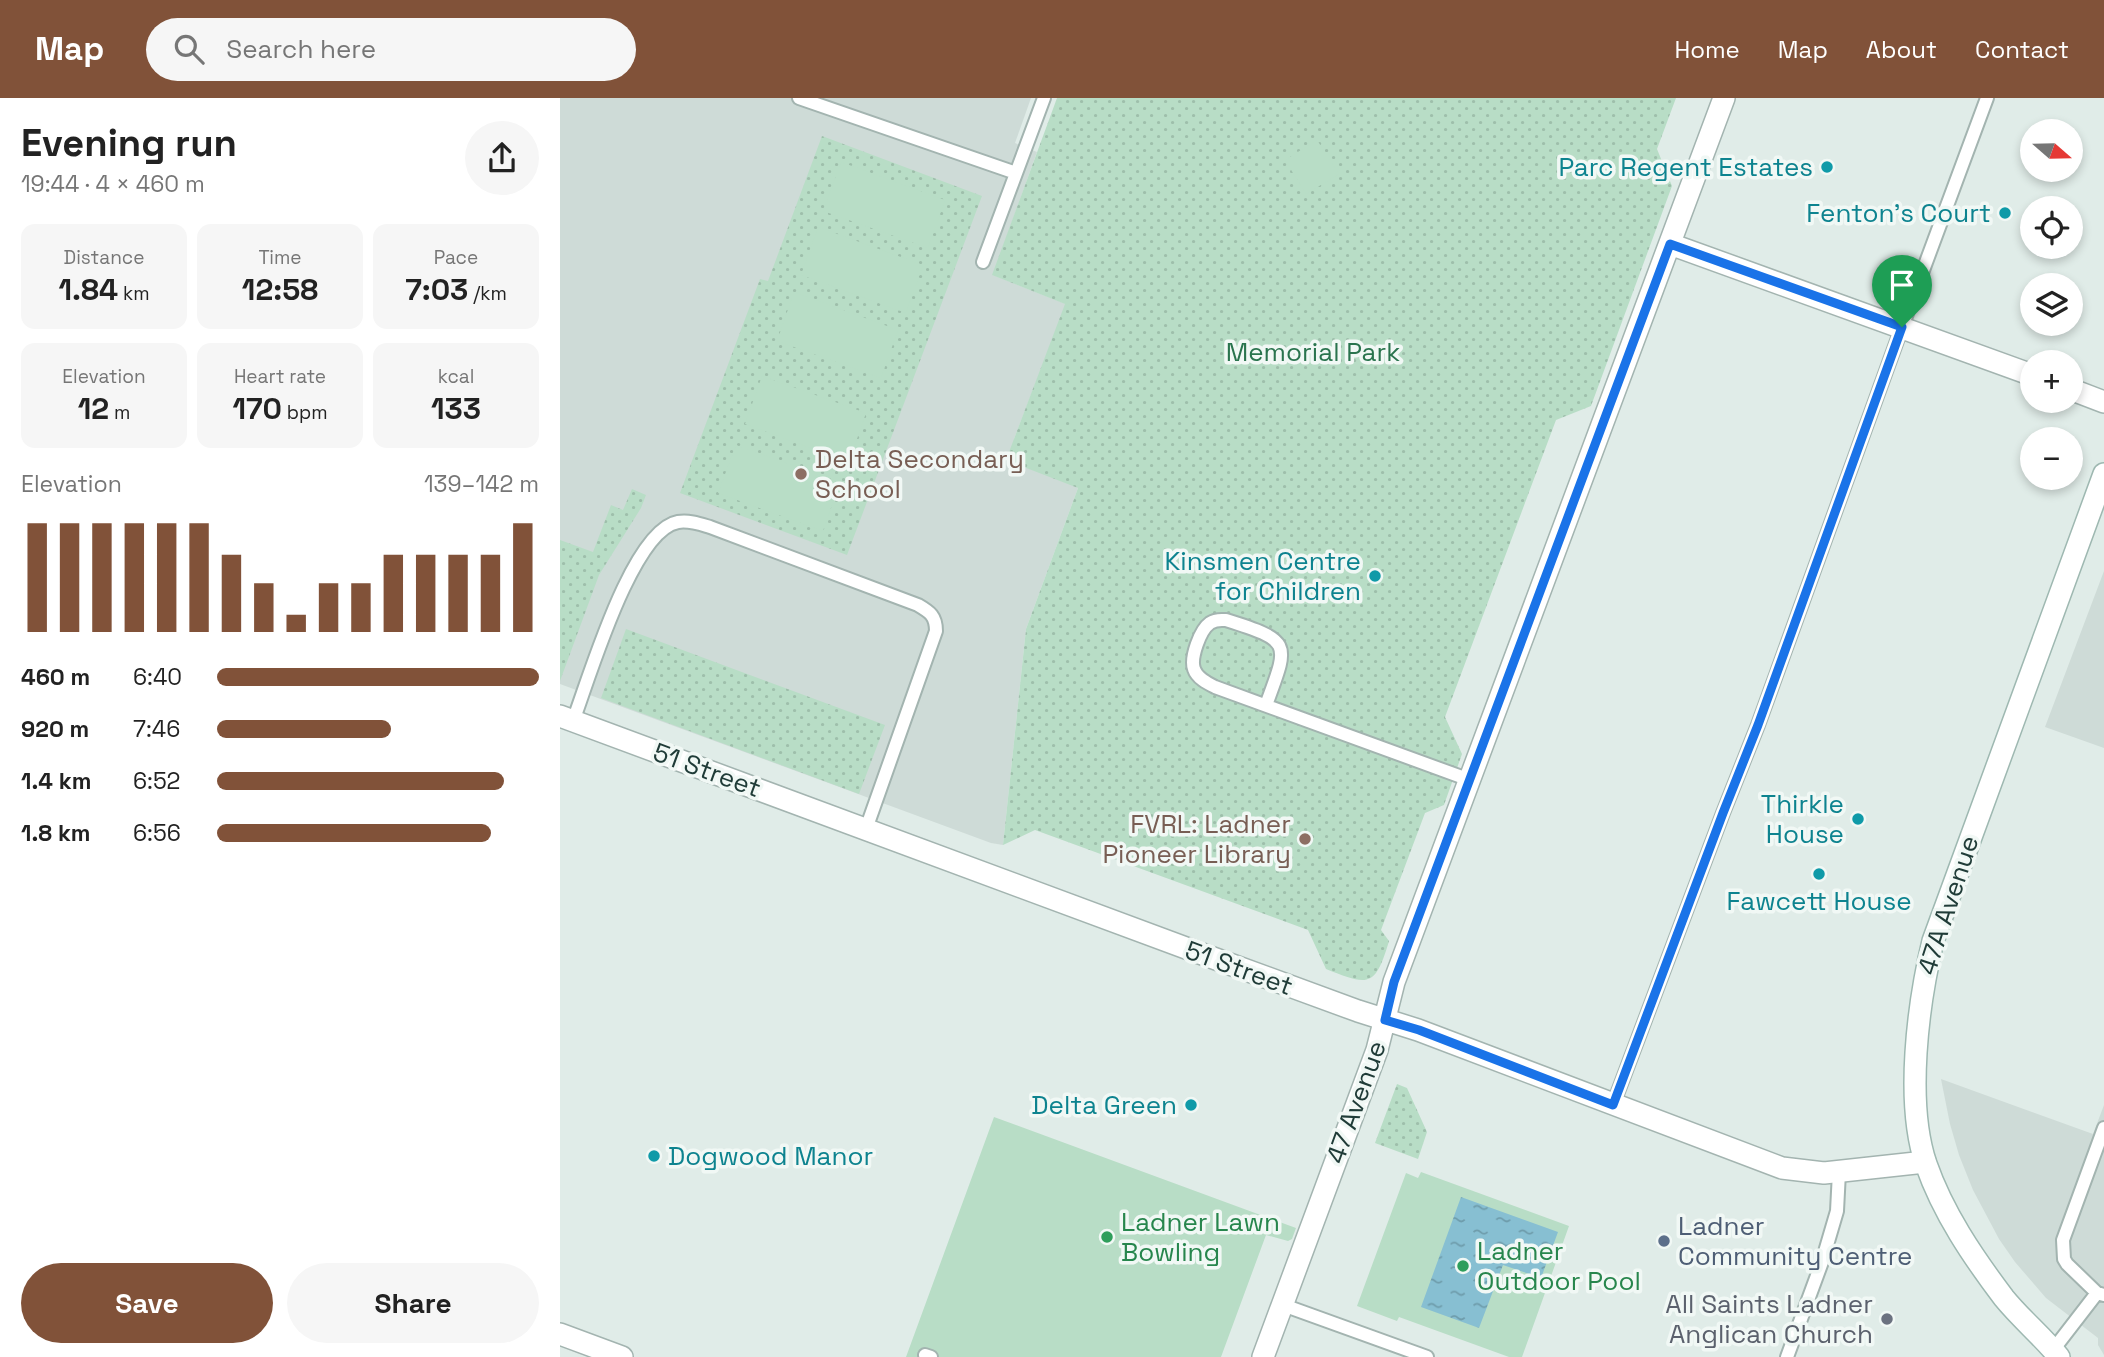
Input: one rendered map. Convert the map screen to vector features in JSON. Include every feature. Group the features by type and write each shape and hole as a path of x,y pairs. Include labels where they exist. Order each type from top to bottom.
{"street":[{"name":"47 Avenue","path":"1263,1357 1377,1050 1394,982 1724,98"},
{"path":"1670,244 2020,371"},
{"path":"2083,394 2104,402"},
{"name":"47A Avenue","path":"2056,1353 2006,1300 1968,1247 1944,1205 1926,1162 1916,1101 1916,1066 1923,982 1933,941 2104,474"},
{"name":"51 Street","path":"567,718 1096,916 1419,1030 1782,1168 1810,1173 1839,1172 1926,1162"},
{"path":"560,1334 622,1357"}],"lane":[{"path":"799,98 1016,173"},
{"path":"983,262 1044,98"},
{"path":"1613,1105 1763,713 1987,98"},
{"path":"567,718 625,582 644,549 657,534 678,522 710,527 918,606 927,610 936,621 936,631 866,829"},
{"path":"1266,705 1283,662 1279,643 1272,637 1226,620 1218,620 1208,625 1194,656 1195,673 1215,687 1470,780"},
{"path":"2056,1353 2101,1294 2067,1264 2063,1240 2104,1128"},
{"path":"1787,1357 1822,1262 1837,1210 1839,1172"},
{"path":"1283,1305 1427,1357"}],"shaded area":[{"name":"Delta Secondary School","path":"560,98 1031,98 1015,143 1037,152 993,275 1066,304 1014,439 1078,488 1026,629 1003,845 991,843 560,684"},
{"path":"2104,571 2104,748 2045,727"},
{"path":"1941,1079 2093,1134 2104,1105 2104,1355 2098,1345 2098,1338 2046,1298 1999,1239 1973,1190 1959,1155"}],"green space":[{"name":"Memorial Park","path":"1057,98 1676,98 1657,149 1672,186 1591,406 1556,420 1445,717 1462,754 1444,805 1425,813 1381,930 1389,941 1384,956 1379,968 1368,979 1352,978 1326,969 1308,930 1035,830 1003,845 1026,629 1078,488 1006,460 1065,304 992,275"},
{"path":"822,136 982,196 847,555 680,493 760,279 768,281"},
{"path":"1317,140 1339,174 1306,194 1285,160"},
{"path":"841,162 945,200 928,248 823,211"},
{"path":"818,227 923,265 906,313 801,275"},
{"path":"794,292 898,330 881,378 777,341"},
{"path":"762,376 866,413 849,462 745,424"},
{"path":"736,445 840,482 823,531 718,493"},
{"path":"632,489 646,495 641,508 599,575 560,681 560,540 593,552 611,505 623,510"},
{"path":"626,629 885,725 859,794 601,698"},
{"path":"1397,1084 1407,1088 1427,1132 1418,1159 1375,1143"},
{"name":"Ladner Lawn Bowling","path":"994,1117 1296,1228 1292,1239 1288,1241 1266,1235 1221,1357 906,1357"},
{"name":"Ladner Outdoor Pool","path":"1421,1172 1569,1226 1522,1357 1509,1357 1399,1317 1397,1321 1357,1306 1406,1173 1418,1178"}],"water":[{"path":"1461,1197 1558,1232 1541,1278 1503,1265 1479,1328 1421,1307"}],"place":[{"name":"Parc Regent Estates","path":"1827,167"},
{"name":"Fenton's Court","path":"2005,213"},
{"name":"Delta Secondary School","path":"801,474"},
{"name":"Kinsmen Centre for Children","path":"1375,576"},
{"name":"Thirkle House","path":"1858,819"},
{"name":"FVRL: Ladner Pioneer Library","path":"1305,839"},
{"name":"Fawcett House","path":"1819,874"},
{"name":"Delta Green","path":"1191,1105"},
{"name":"Dogwood Manor","path":"654,1156"},
{"name":"Ladner Lawn Bowling","path":"1107,1237"},
{"name":"Ladner Community Centre","path":"1664,1241"},
{"name":"Ladner Outdoor Pool","path":"1463,1266"},
{"name":"All Saints Ladner Anglican Church","path":"1887,1319"}],"route":[{"path":"1670,244 1902,327 1758,725 1613,1105 1419,1030 1385,1020 1394,982 1670,244"}]}
